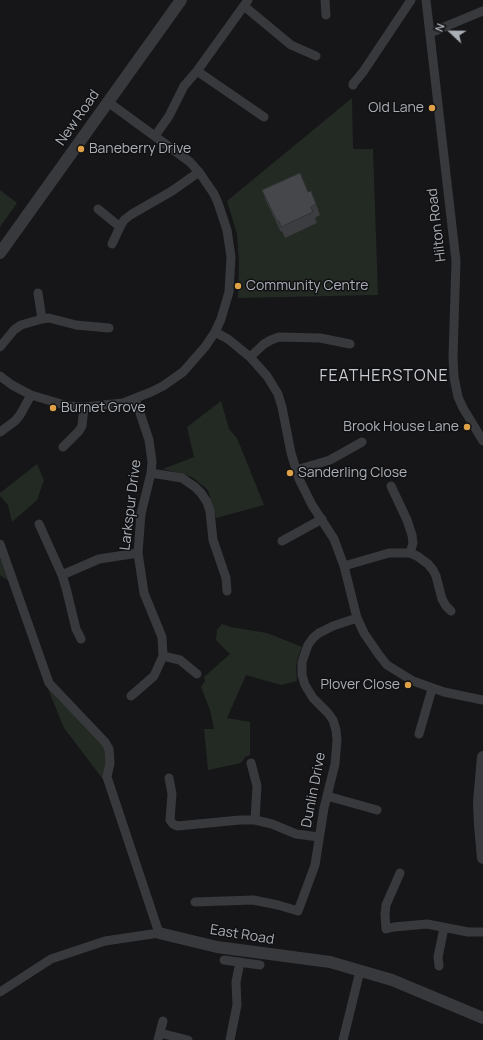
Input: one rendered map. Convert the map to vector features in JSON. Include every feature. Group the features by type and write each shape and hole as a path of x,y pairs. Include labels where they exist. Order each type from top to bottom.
{"street":[{"name":"New Road","path":"0,253 181,0"},
{"path":"325,0 326,16"},
{"path":"353,85 410,0"},
{"name":"Hilton Road","path":"426,0 456,260 453,357 454,377 458,397 483,441"},
{"path":"155,136 169,116 184,86 246,3 291,45 316,56"},
{"path":"430,33 483,11"},
{"path":"196,71 264,117"},
{"path":"0,376 12,385 31,395 68,406 84,407 109,405 135,398 162,386 183,372 205,347 215,332 221,319 229,292 231,257 227,230 218,203 199,172 184,157 108,102"},
{"path":"112,244 124,220 172,191 199,172"},
{"path":"98,208 120,227"},
{"path":"38,293 42,318"},
{"path":"0,347 14,330 21,325 42,318 49,318 76,325 109,328"},
{"path":"215,332 228,339 250,357 267,376 278,394 296,470 304,491 334,539 344,566 357,618 371,644 387,664 400,674 413,681 432,689 457,696 483,700"},
{"path":"250,357 264,344 279,337 320,338 350,344"},
{"path":"0,432 15,421 31,395"},
{"name":"Larkspur Drive","path":"135,398 149,440 152,462 151,473 141,514 138,553 144,593 162,637 164,656"},
{"path":"63,448 82,426 84,407"},
{"path":"296,470 330,460 362,442"},
{"path":"151,473 182,478 202,493 210,511 213,540 226,578 227,591"},
{"path":"392,486 412,535 410,553"},
{"path":"282,541 322,519"},
{"path":"39,524 62,575 76,629 81,639"},
{"path":"0,544 49,683 105,742 109,749 110,764 107,777 159,933"},
{"path":"62,575 99,559 138,553"},
{"path":"344,566 389,553 410,553 428,564 433,570 442,598 446,606 451,611"},
{"name":"Dunlin Drive","path":"195,902 253,900 298,911 315,865 321,819 335,764 337,740 333,720 308,692 302,675 302,662 308,645 319,633 333,626 357,618"},
{"path":"131,696 154,676 164,656 180,660 197,674"},
{"path":"419,734 432,689"},
{"path":"483,757 479,802 483,858"},
{"path":"251,763 257,786 255,820"},
{"path":"169,778 172,794 170,820 177,826 233,820 255,820 272,824 296,834 319,838"},
{"path":"327,796 377,810"},
{"path":"400,873 386,905 386,929 427,924 468,932 483,932"},
{"path":"439,966 438,957 444,928"},
{"name":"East Road","path":"0,992 51,959 105,941 159,933 217,947 330,962 392,980 483,1018"},
{"path":"224,960 260,965"},
{"path":"230,1040 237,1005 236,982 240,962"},
{"path":"343,1040 360,971"},
{"path":"163,1021 159,1037 188,1040"}],"shaded area":[{"path":"352,98 353,149 373,149 378,295 238,298 239,263 237,234 227,201"},
{"path":"0,190 17,203 0,227"},
{"path":"221,401 229,429 237,438 264,505 216,518 208,490 192,477 163,469 194,457 187,427"},
{"path":"37,464 44,480 37,500 12,522 8,505 0,496 0,493"},
{"path":"0,558 9,581 0,575"},
{"path":"222,624 267,633 302,647 297,660 297,681 281,685 246,675 227,718 250,722 250,755 245,757 241,763 208,770 204,729 214,729 210,710 201,687 205,681 204,677 230,654 216,640 217,630"},
{"path":"46,684 103,744 107,755 105,782 64,728"}],"building":[{"path":"300,173 308,192 311,191 316,204 311,207 313,212 281,227 262,190"}],"place":[{"name":"Old Lane","path":"432,108"},
{"name":"Baneberry Drive","path":"81,149"},
{"name":"Community Centre","path":"238,286"},
{"name":"Burnet Grove","path":"53,408"},
{"name":"Brook House Lane","path":"467,427"},
{"name":"Sanderling Close","path":"290,473"},
{"name":"Plover Close","path":"408,685"}],"district":[{"name":"FEATHERSTONE","path":"384,377"}]}
